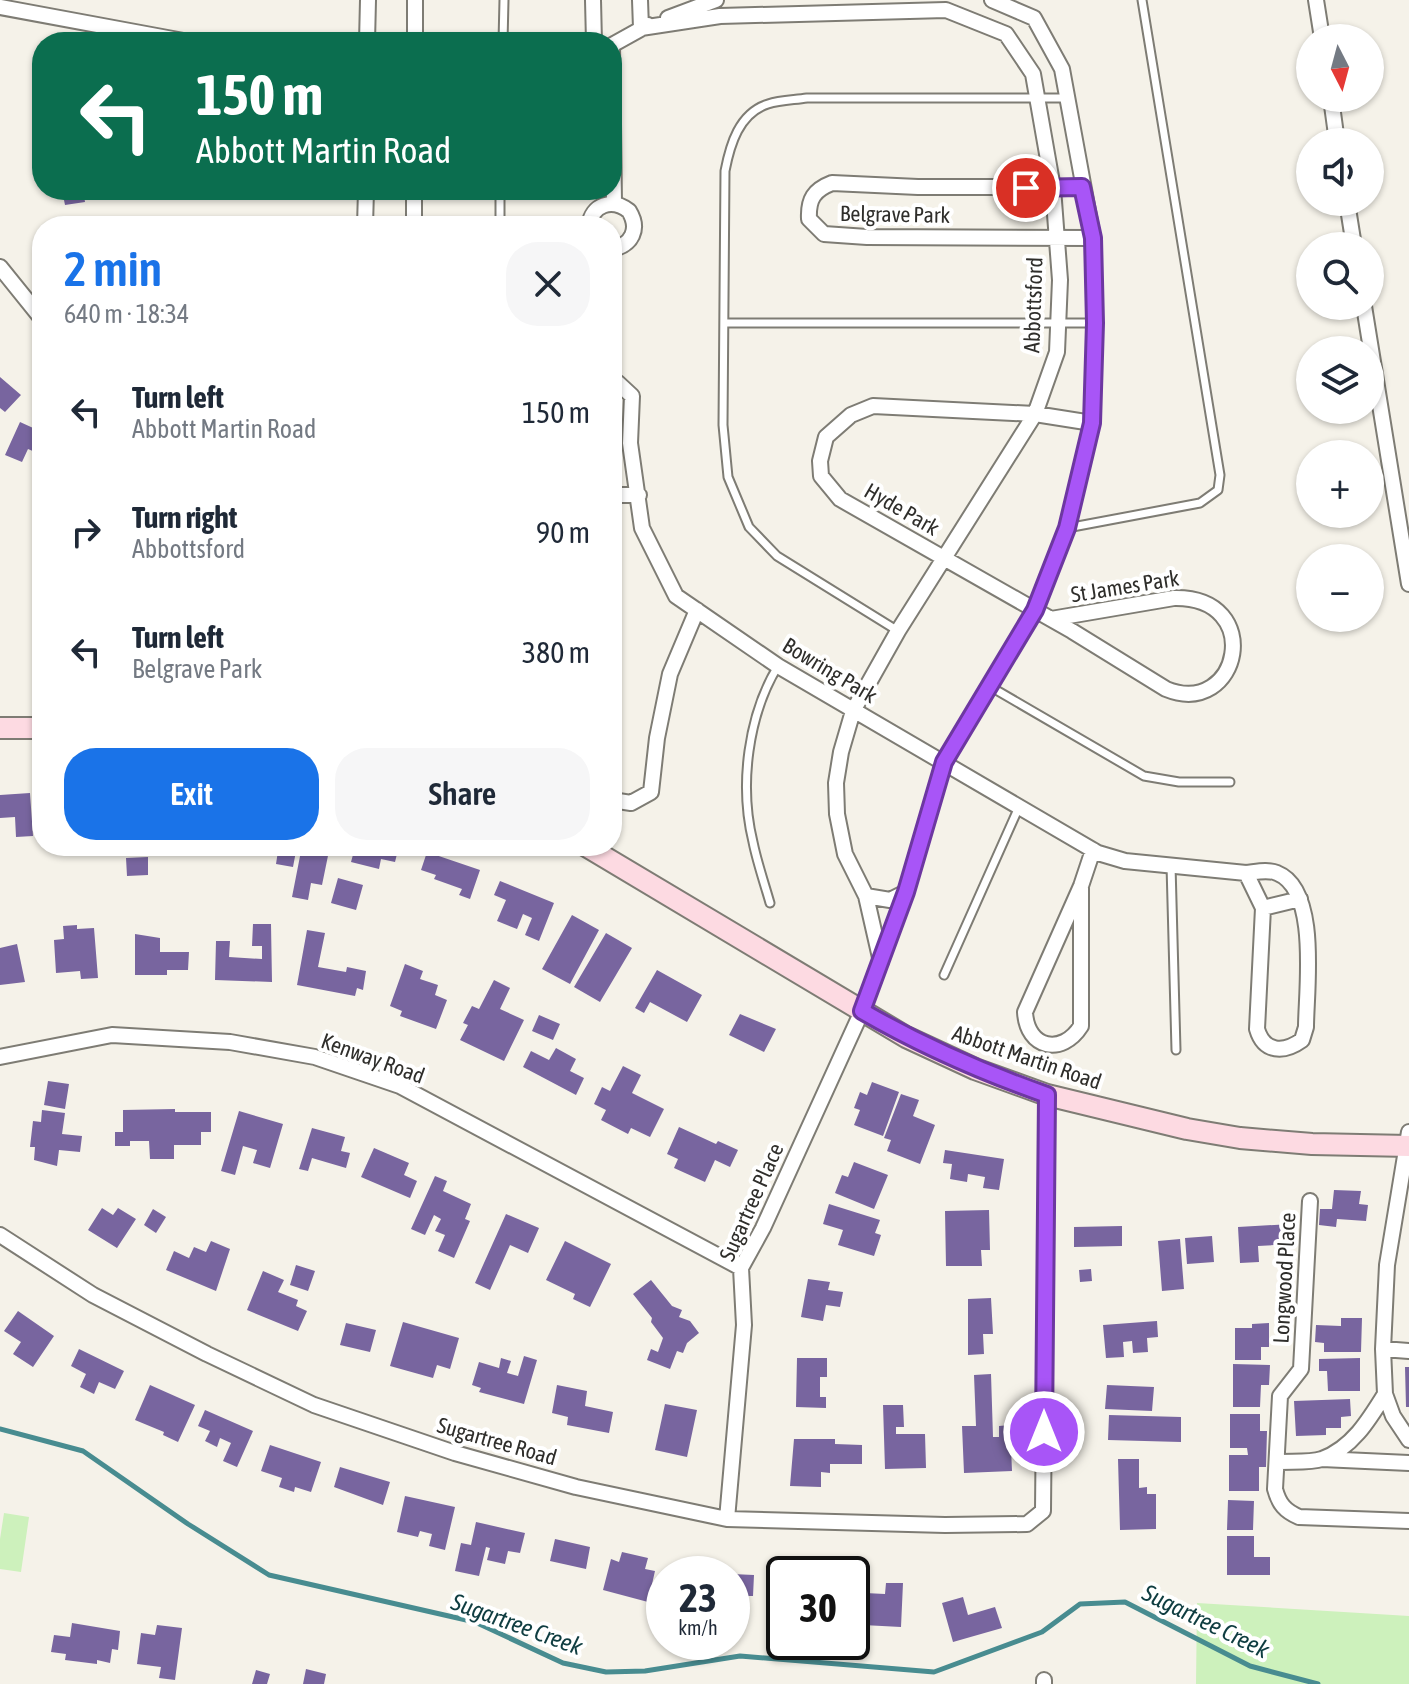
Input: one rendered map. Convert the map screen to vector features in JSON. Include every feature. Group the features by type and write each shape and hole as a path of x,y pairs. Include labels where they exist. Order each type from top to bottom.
{"main road":[{"path":"0,728 32,728"},
{"name":"Abbott Martin Road","path":"603,856 906,1037 975,1069 1047,1095 1187,1129 1240,1138 1312,1144 1408,1141"}],"street":[{"path":"367,32 368,0"},
{"path":"415,0 415,32"},
{"path":"593,0 594,32"},
{"path":"640,0 641,28"},
{"name":"Abbottsford","path":"622,39 641,28 716,0"},
{"path":"862,1011 906,892 944,762 1035,610 1067,528 1092,423 1095,323 1093,238 1062,69 1034,18 992,0"},
{"path":"1316,0 1320,24"},
{"name":"Abbottsford","path":"641,28 720,16 946,5 1006,34 1033,74 1053,188 1060,280 1057,352 1035,414 898,631 853,711 841,752 836,783 837,814 845,854 866,896 881,962"},
{"path":"0,7 135,32"},
{"name":"Belgrave Park","path":"1082,187 832,183 819,188 812,195 809,219 824,234 867,237 1093,238"},
{"path":"592,216 599,206 614,203 629,211 635,224 630,240 622,247"},
{"path":"0,267 32,307"},
{"path":"1366,320 1409,584"},
{"name":"Bowring Park","path":"622,387 632,396 630,443 642,528 676,596 778,666 1093,850 1125,861 1246,873 1279,873 1300,899"},
{"name":"Hyde Park","path":"1035,610 840,499 821,476 820,461 826,437 851,415 873,406 1035,414 1092,423"},
{"path":"622,495 639,495"},
{"name":"St James Park","path":"1035,610 1177,694 1203,692 1214,685 1225,676 1235,652 1224,617 1216,608 1191,598 1174,598 1051,619"},
{"path":"622,802 631,803 651,792 657,738 670,674 697,610"},
{"path":"1081,886 1081,1026 1074,1037 1063,1044 1049,1045 1033,1038 1026,1025 1025,1012 1081,886 1093,850"},
{"path":"1246,873 1263,908 1257,1029 1260,1039 1270,1049 1282,1049 1302,1040 1306,1027 1307,928 1300,899 1263,908"},
{"path":"866,896 890,900 906,892"},
{"name":"Sugartree Place","path":"727,1519 744,1325 741,1268 763,1228 862,1011"},
{"name":"Kenway Road","path":"0,1057 112,1035 230,1042 315,1057 400,1086 741,1268"},
{"name":"Sugartree Road","path":"0,1235 93,1295 207,1354 314,1405 455,1453 727,1519 1027,1524 1043,1511 1047,1095"},
{"path":"1408,1141 1387,1265 1383,1349 1385,1394 1393,1416 1409,1440"},
{"name":"Longwood Place","path":"1310,1201 1301,1369 1280,1396 1275,1489 1278,1501 1288,1512 1299,1517 1409,1521"},
{"path":"1383,1349 1409,1351"},
{"path":"1322,1459 1362,1430 1385,1394"},
{"path":"1277,1462 1322,1459 1409,1463"}],"lane":[{"path":"503,32 504,0"},
{"path":"1067,528 1200,503 1218,490 1220,475 1142,0"},
{"path":"898,631 777,556 749,527 728,477 723,425 725,171 730,142 749,116 766,104 807,98 1066,98"},
{"path":"726,323 1095,323"},
{"path":"770,903 752,839 747,776 755,717 766,685 778,666"},
{"path":"991,687 1144,776 1179,782 1230,782"},
{"path":"944,975 1019,807"},
{"path":"1171,865 1176,1050"}],"green space":[{"path":"4,1513 29,1517 21,1572 0,1569"},
{"path":"1197,1603 1409,1616 1409,1684 1196,1684"}],"building":[{"path":"64,200 85,200 85,202 65,205"},
{"path":"0,377 21,395 5,412 0,408"},
{"path":"20,422 32,427 32,451 28,449 22,462 5,455"},
{"path":"30,793 32,836 16,837 15,817 0,818 0,795"},
{"path":"277,856 295,856 293,867 276,864"},
{"path":"300,856 328,856 322,885 311,883 308,900 292,897"},
{"path":"353,856 396,856 395,862 381,859 379,869 351,862"},
{"path":"426,856 439,856 480,870 470,899 459,895 462,889 434,879 436,875 421,870"},
{"path":"148,857 148,875 127,876 126,858"},
{"path":"338,878 363,885 356,910 331,903"},
{"path":"500,881 554,903 539,941 525,935 532,918 523,914 517,929 497,921 506,900 494,895"},
{"path":"572,915 599,930 570,984 542,969"},
{"path":"253,924 271,924 272,982 215,980 216,941 230,941 229,957 262,959 262,946 252,946"},
{"path":"77,925 77,929 94,928 98,978 81,979 80,971 56,973 54,940 64,939 63,926"},
{"path":"307,930 325,933 318,967 346,972 347,967 366,971 363,990 357,988 355,996 297,985"},
{"path":"606,933 632,948 600,1002 574,987"},
{"path":"135,934 160,938 160,952 189,952 188,970 167,970 167,975 135,975"},
{"path":"17,944 25,982 0,985 0,948"},
{"path":"405,964 423,971 420,979 438,985 435,995 447,1000 436,1029 400,1016 402,1011 390,1006"},
{"path":"657,970 702,995 687,1022 650,1002 644,1013 635,1008"},
{"path":"494,980 510,988 500,1009 524,1020 504,1061 460,1040 468,1025 463,1023 472,1006 479,1009"},
{"path":"740,1014 776,1029 764,1052 729,1035"},
{"path":"539,1015 560,1024 553,1040 532,1031"},
{"path":"556,1048 576,1059 570,1071 584,1078 576,1095 523,1067 531,1051 549,1060"},
{"path":"623,1066 641,1075 632,1093 664,1109 650,1137 631,1128 628,1134 601,1120 606,1110 594,1104 602,1087 610,1091"},
{"path":"48,1081 69,1084 65,1109 44,1105"},
{"path":"872,1082 899,1092 883,1136 854,1125 860,1110 854,1108 860,1092 867,1095"},
{"path":"901,1094 919,1100 913,1116 935,1125 920,1164 887,1151 891,1140 884,1138"},
{"path":"175,1109 175,1112 211,1112 211,1132 201,1132 201,1145 174,1145 174,1159 150,1159 149,1141 130,1141 130,1146 115,1146 115,1132 123,1132 123,1110"},
{"path":"42,1110 65,1113 62,1134 82,1136 80,1152 59,1150 57,1166 34,1160 35,1147 30,1147 33,1121 41,1122"},
{"path":"239,1111 283,1124 270,1168 253,1163 257,1150 243,1146 235,1175 221,1171"},
{"path":"679,1127 716,1144 718,1141 738,1150 730,1167 715,1160 705,1182 674,1168 678,1159 667,1154"},
{"path":"312,1128 345,1137 341,1151 350,1153 346,1168 312,1158 308,1171 299,1169"},
{"path":"374,1148 409,1163 404,1175 417,1181 410,1198 361,1177"},
{"path":"945,1150 1004,1159 999,1190 983,1188 985,1177 968,1174 967,1182 950,1179 952,1164 943,1163"},
{"path":"854,1162 888,1175 874,1209 835,1193 842,1175 848,1177"},
{"path":"435,1176 447,1181 443,1191 471,1204 465,1219 470,1221 454,1258 438,1251 445,1235 435,1231 441,1219 434,1215 425,1235 411,1229"},
{"path":"1334,1190 1361,1191 1359,1204 1368,1205 1366,1221 1337,1219 1336,1227 1319,1225 1320,1209 1332,1209"},
{"path":"829,1204 880,1220 875,1233 881,1235 874,1256 838,1245 843,1230 823,1224"},
{"path":"102,1208 113,1215 118,1208 136,1219 117,1248 88,1230"},
{"path":"153,1209 166,1217 156,1233 144,1225"},
{"path":"989,1210 990,1250 981,1250 982,1266 946,1266 945,1211"},
{"path":"506,1214 539,1228 528,1253 510,1245 490,1290 475,1283"},
{"path":"1291,1224 1292,1244 1258,1246 1259,1262 1240,1263 1238,1227"},
{"path":"1122,1226 1122,1246 1074,1247 1074,1227"},
{"path":"1212,1236 1214,1262 1187,1264 1185,1238"},
{"path":"1180,1239 1184,1289 1162,1291 1158,1241"},
{"path":"211,1241 230,1249 216,1291 166,1270 174,1251 189,1258 194,1247 206,1252"},
{"path":"565,1241 611,1264 590,1307 573,1299 575,1294 546,1280"},
{"path":"296,1265 315,1271 308,1291 290,1285"},
{"path":"1091,1269 1092,1281 1080,1282 1079,1270"},
{"path":"263,1271 284,1280 278,1292 298,1300 296,1306 307,1311 298,1331 247,1310"},
{"path":"808,1279 830,1282 828,1290 843,1292 840,1307 826,1305 823,1321 801,1317"},
{"path":"651,1280 672,1306 682,1310 679,1317 690,1321 699,1333 687,1343 683,1353 677,1351 670,1369 647,1360 651,1349 658,1352 663,1338 633,1294"},
{"path":"991,1298 993,1334 983,1334 984,1354 968,1355 968,1299"},
{"path":"18,1311 54,1336 33,1367 13,1354 21,1342 4,1331"},
{"path":"1341,1318 1362,1318 1361,1352 1324,1352 1324,1343 1315,1342 1316,1325 1341,1326"},
{"path":"1157,1321 1158,1337 1147,1338 1148,1352 1133,1353 1132,1341 1123,1342 1124,1357 1106,1358 1103,1325"},
{"path":"403,1322 459,1338 450,1369 437,1365 433,1378 390,1366"},
{"path":"346,1323 376,1330 370,1352 340,1345"},
{"path":"1269,1323 1269,1347 1261,1347 1261,1360 1235,1360 1235,1328 1252,1328 1252,1324"},
{"path":"79,1349 124,1371 115,1389 99,1382 94,1394 80,1387 86,1374 71,1366"},
{"path":"524,1356 537,1360 524,1404 479,1392 481,1388 472,1385 479,1362 499,1368 501,1358 511,1361 507,1373 518,1376"},
{"path":"797,1358 827,1358 827,1377 820,1377 820,1397 826,1397 826,1408 796,1407"},
{"path":"1360,1358 1360,1391 1328,1391 1327,1371 1319,1371 1319,1359"},
{"path":"1233,1364 1270,1365 1269,1385 1261,1385 1260,1407 1233,1407"},
{"path":"1405,1367 1409,1367 1409,1407 1406,1407"},
{"path":"991,1374 993,1437 999,1437 999,1426 1010,1425 1012,1471 964,1473 962,1426 976,1426 974,1375"},
{"path":"150,1385 195,1405 178,1442 163,1435 164,1432 135,1420"},
{"path":"557,1385 587,1391 585,1406 613,1412 609,1433 567,1425 568,1417 552,1413"},
{"path":"1107,1385 1154,1387 1152,1411 1105,1409"},
{"path":"1350,1399 1351,1416 1341,1417 1341,1428 1326,1428 1326,1435 1296,1436 1294,1401"},
{"path":"665,1404 697,1410 687,1457 655,1450"},
{"path":"883,1405 903,1405 904,1427 896,1427 896,1434 925,1434 926,1468 885,1469"},
{"path":"205,1410 253,1431 237,1467 223,1461 231,1443 220,1438 217,1447 205,1441 210,1431 198,1426"},
{"path":"1230,1414 1260,1414 1260,1431 1267,1431 1266,1467 1259,1467 1259,1491 1229,1491 1229,1455 1248,1455 1247,1448 1230,1448"},
{"path":"1109,1415 1181,1417 1181,1442 1108,1440"},
{"path":"794,1439 835,1439 835,1444 862,1445 862,1464 830,1464 830,1473 821,1472 821,1487 790,1486"},
{"path":"270,1445 321,1462 311,1492 295,1487 294,1492 279,1487 282,1478 261,1471"},
{"path":"1118,1459 1139,1459 1139,1488 1147,1487 1147,1494 1156,1494 1156,1529 1120,1530"},
{"path":"340,1467 390,1482 383,1505 334,1487"},
{"path":"405,1496 455,1507 445,1550 429,1546 432,1534 420,1531 418,1537 397,1532"},
{"path":"1228,1500 1254,1501 1253,1530 1227,1530"},
{"path":"476,1522 525,1533 520,1553 508,1551 505,1564 487,1560 490,1548 486,1547 479,1576 455,1571 461,1543 471,1545"},
{"path":"1227,1536 1254,1536 1254,1557 1270,1557 1270,1575 1227,1575"},
{"path":"555,1539 590,1547 586,1569 550,1561"},
{"path":"622,1552 646,1558 646,1601 603,1590 611,1559 619,1562"},
{"path":"750,1575 754,1575 753,1596 750,1596"},
{"path":"886,1583 903,1583 901,1627 870,1625 870,1593 885,1594"},
{"path":"963,1597 968,1615 995,1607 1002,1628 953,1642 942,1603"},
{"path":"72,1623 120,1631 118,1650 112,1649 110,1663 65,1660 66,1654 51,1652 54,1635 70,1637"},
{"path":"157,1625 182,1628 175,1680 159,1678 161,1667 137,1664 141,1633 155,1635"},
{"path":"306,1669 326,1674 324,1684 303,1684"},
{"path":"256,1670 270,1674 267,1684 252,1684"}],"waterway":[{"name":"Sugartree Creek","path":"0,1429 83,1451 188,1524 269,1575 475,1622 563,1663 606,1672 645,1671 740,1656 934,1672 1042,1632 1080,1604 1125,1602 1250,1666 1318,1684"}],"route":[{"path":"1026,188 1082,187 1093,238 1095,323 1092,423 1067,528 1052,568 1035,610 944,762 906,892 862,1011 906,1037 975,1069 1047,1095 1044,1432"}]}
